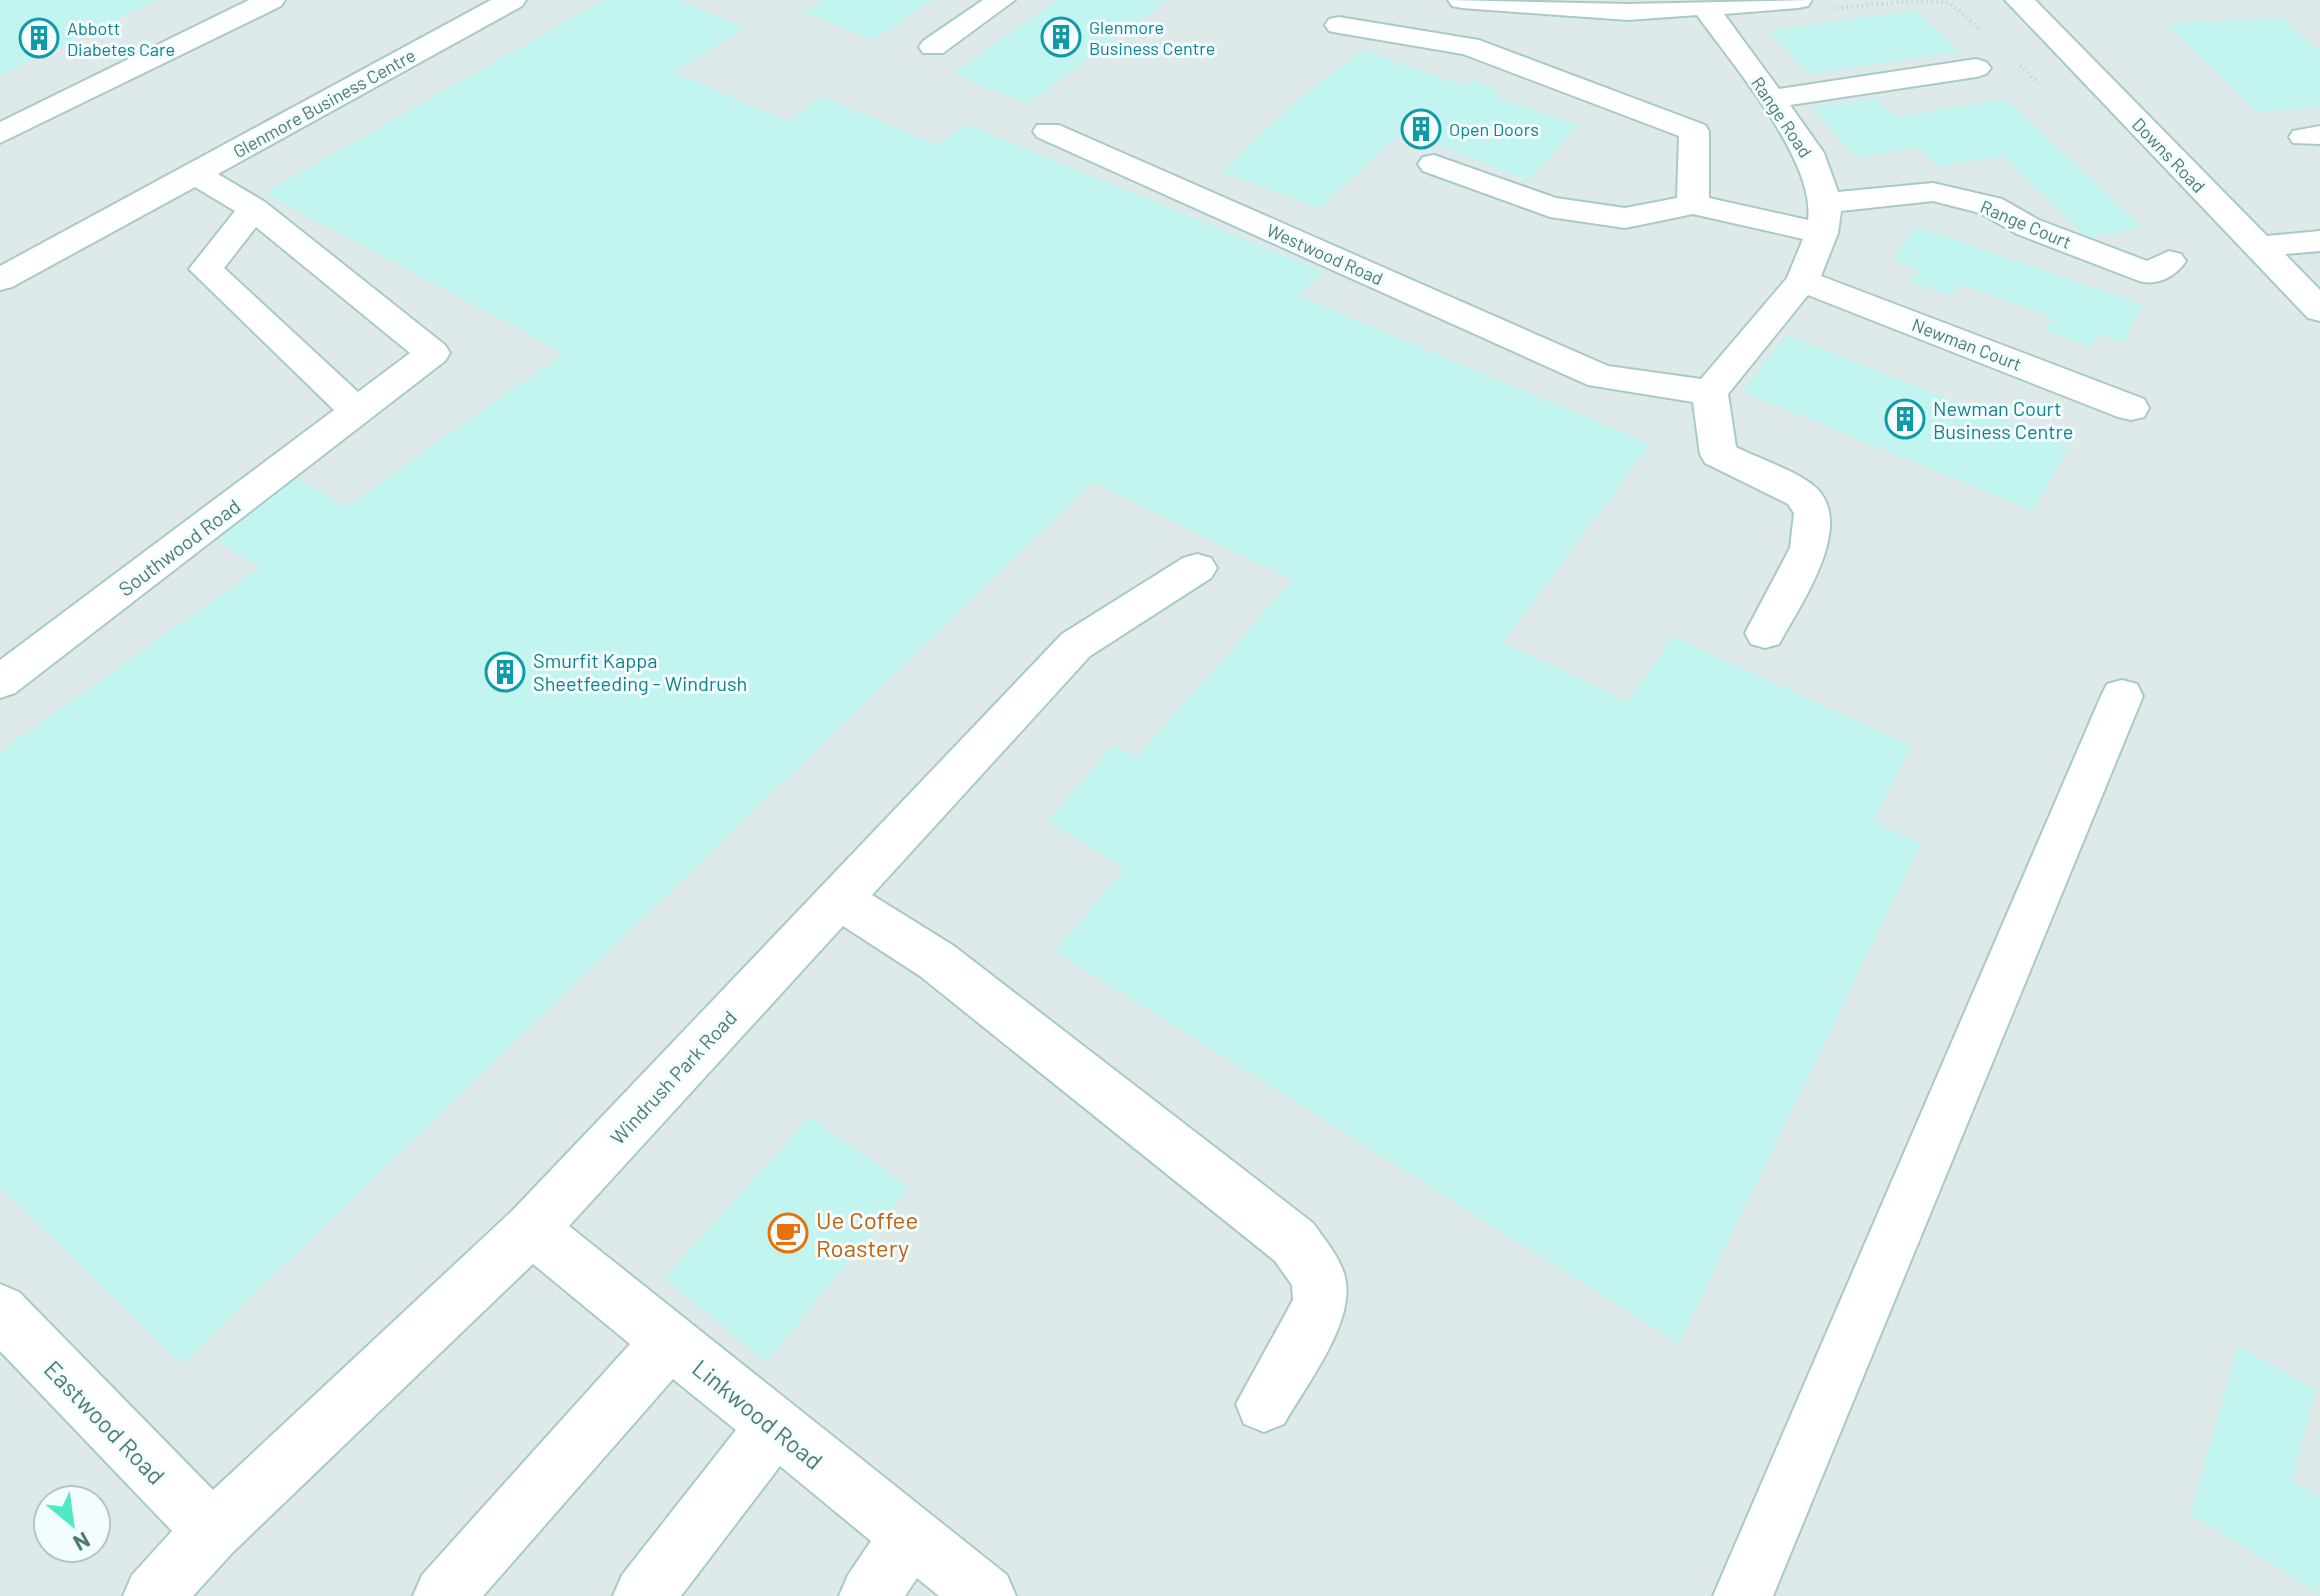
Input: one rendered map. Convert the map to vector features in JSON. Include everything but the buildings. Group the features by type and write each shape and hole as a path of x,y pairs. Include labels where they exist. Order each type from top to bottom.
{"street":[{"path":"0,134 271,0"},
{"name":"Glenmore Business Centre","path":"0,280 512,0"},
{"path":"933,47 1001,0"},
{"path":"1462,0 1628,12 1798,0"},
{"name":"Downs Road","path":"2019,0 2320,310"},
{"name":"Range Road","path":"1706,8 1809,153 1824,218"},
{"path":"1339,25 1469,46 1694,131 1693,204"},
{"path":"1772,99 1976,68"},
{"name":"Westwood Road","path":"1048,131 1601,377 1710,392"},
{"path":"1434,164 1550,207 1625,218 1693,204 1824,218 1802,281 1710,392 1718,454 1801,495 1813,512 1809,548 1765,633"},
{"path":"195,174 254,209 206,269 357,411"},
{"name":"Range Court","path":"1824,218 1933,192 1991,206 2028,227 2151,274 2169,261"},
{"name":"Southwood Road","path":"0,682 433,353 254,209"},
{"path":"2259,247 2320,241"},
{"name":"Newman Court","path":"1802,281 2131,408"},
{"name":"Windrush Park Road","path":"153,1596 212,1531 531,1229 1076,645 1197,568"},
{"path":"1743,1596 2122,696"},
{"path":"839,899 937,961 1294,1242 1318,1276 1321,1305 1264,1404"},
{"name":"Linkwood Road","path":"531,1229 986,1596"},
{"name":"Eastwood Road","path":"0,1311 212,1531"},
{"path":"443,1596 669,1342"},
{"path":"643,1596 774,1428"},
{"path":"869,1596 910,1537"}],"path":[{"path":"1827,8 1949,1 1985,34"},
{"path":"2020,66 2043,87"}],"shaded area":[{"path":"0,0 2320,0 2320,1596 0,1596"}],"place":[{"name":"Glenmore Business Centre","path":"1061,37"},
{"name":"Abbott Diabetes Care","path":"39,38"},
{"name":"Open Doors","path":"1421,129"},
{"name":"Newman Court Business Centre","path":"1905,419"},
{"name":"Smurfit Kappa Sheetfeeding - Windrush","path":"505,672"},
{"name":"Ue Coffee Roastery","path":"788,1233"}]}
